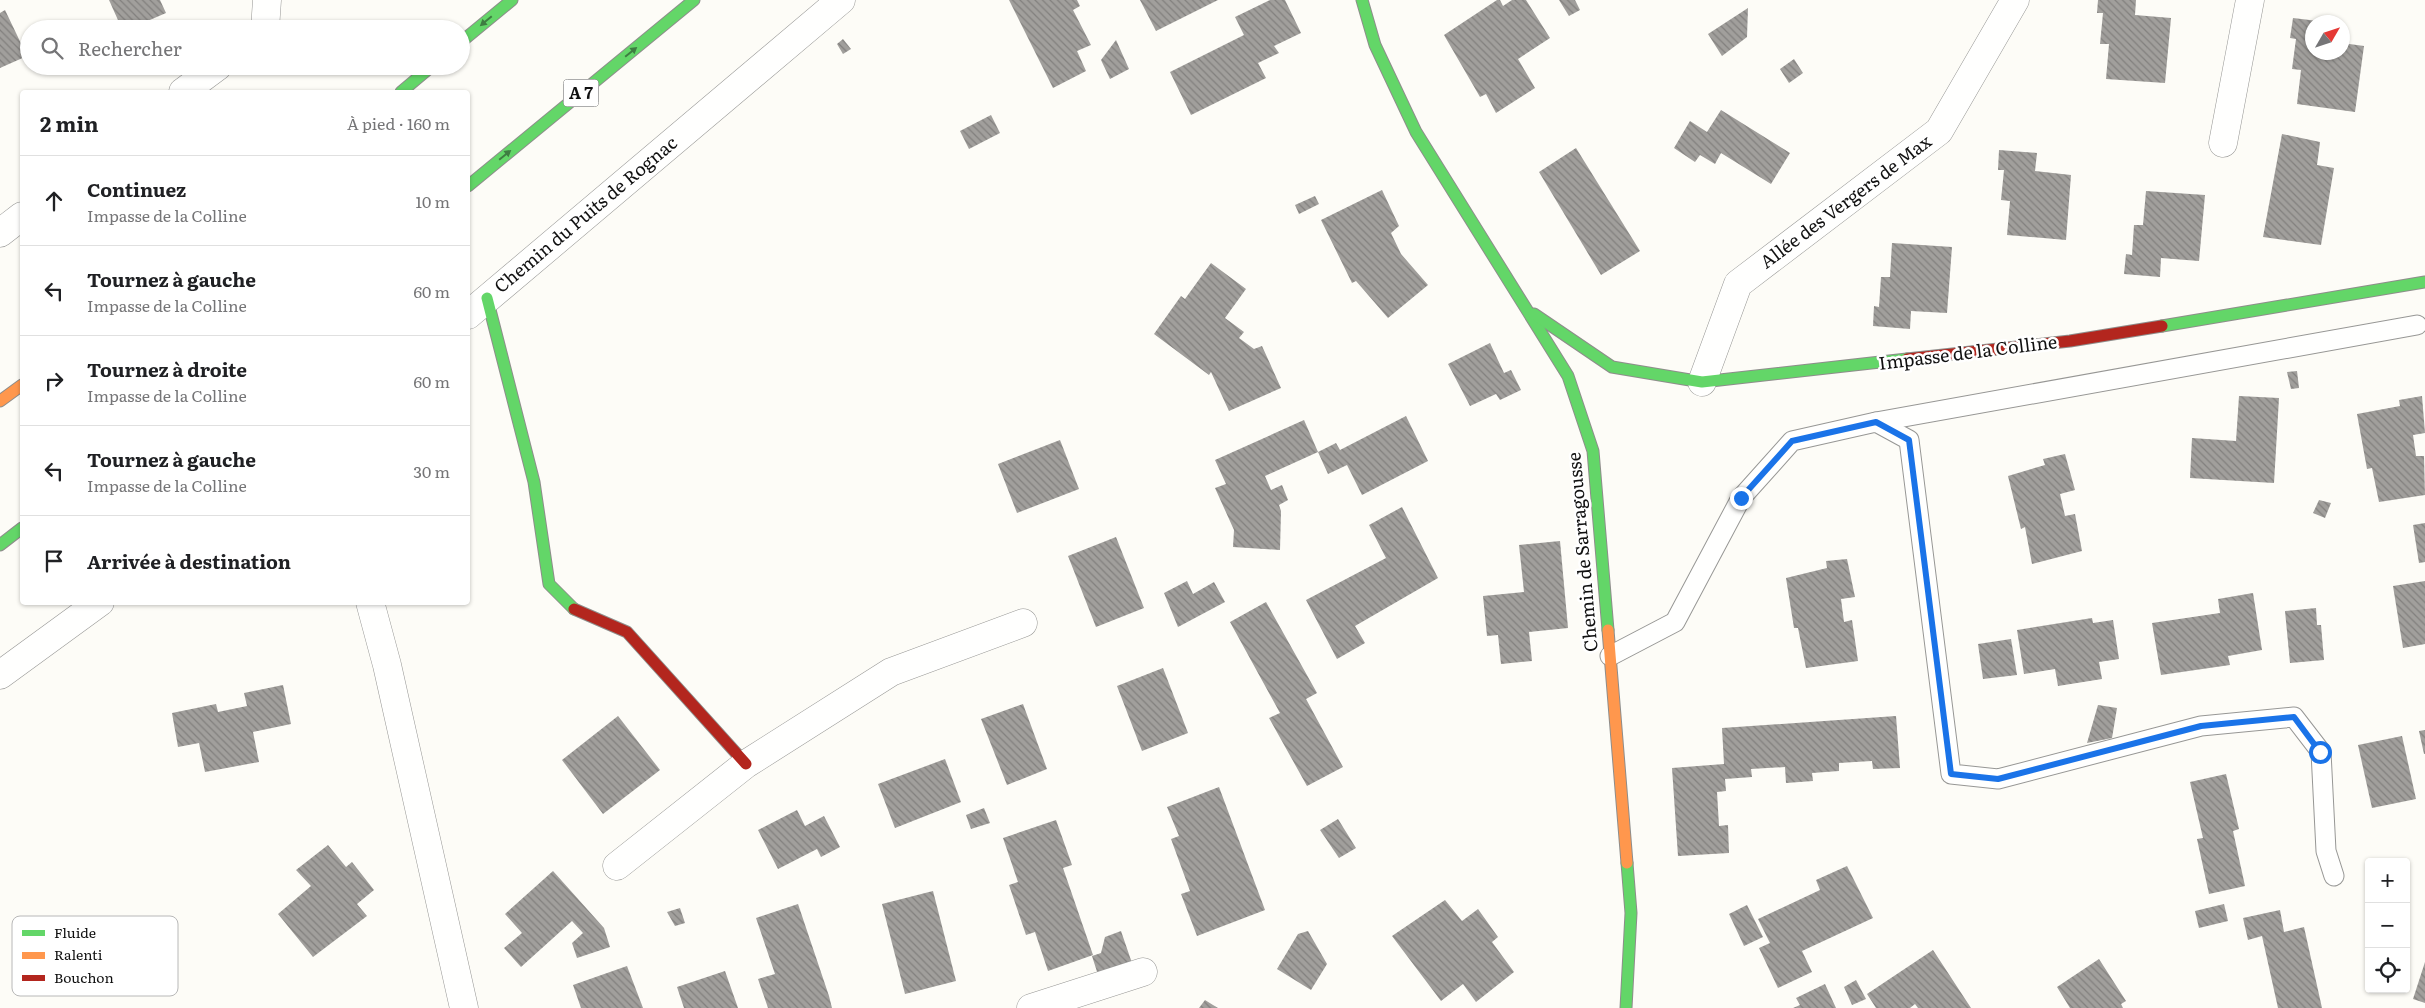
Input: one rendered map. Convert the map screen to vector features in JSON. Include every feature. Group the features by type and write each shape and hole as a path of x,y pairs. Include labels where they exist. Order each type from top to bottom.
{"main road":[{"path":"470,35 512,0"},
{"name":"A 7","path":"470,184 694,0"},
{"name":"Chemin de Sarragousse","path":"1362,0 1375,45 1416,132 1568,376 1593,451 1632,913 1626,1008"},
{"path":"403,90 421,75"},
{"name":"Impasse de la Colline","path":"1526,309 1612,367 1702,382 2070,341 2425,282"},
{"name":"Chemin du Puits de Rognac","path":"477,306 534,482 549,584 577,611 627,632 746,764"},
{"path":"0,401 20,386"},
{"path":"0,545 20,530"}],"street":[{"path":"266,20 267,0"},
{"name":"Chemin du Puits de Rognac","path":"477,306 841,0"},
{"name":"Allée des Vergers de Max","path":"1702,382 1738,284 1939,131 2015,0"},
{"path":"2224,143 2250,0"},
{"path":"186,90 206,75"},
{"path":"0,233 20,218"},
{"path":"0,675 96,605"},
{"path":"371,605 387,665 464,1008"},
{"path":"617,866 746,764 891,672 1023,623"},
{"path":"1031,1008 1143,972"}],"lane":[{"path":"1610,656 1675,622 1741,498 1792,441 1876,422 2417,324"},
{"path":"1876,422 1909,440 1951,774 1998,779 2201,726 2294,717 2320,752 2326,851 2334,876"}],"building":[{"path":"109,0 160,0 166,13 150,20 118,20"},
{"path":"1009,0 1077,0 1080,6 1073,10 1091,45 1077,51 1086,71 1053,88"},
{"path":"1140,0 1218,0 1156,31"},
{"path":"1270,0 1285,0 1301,33 1274,46 1279,53 1258,63 1266,78 1191,115 1170,72 1244,35 1235,17"},
{"path":"1497,0 1500,0 1503,6 1512,0 1526,0 1550,38 1518,59 1535,88 1496,113 1486,94 1480,97 1444,35"},
{"path":"1559,0 1575,0 1580,10 1569,16"},
{"path":"2098,0 2136,0 2135,15 2171,18 2165,83 2106,79 2109,44 2100,44 2103,13 2097,13"},
{"path":"1748,8 1747,37 1722,56 1708,34"},
{"path":"5,10 20,41 20,59 0,68 0,13"},
{"path":"2293,18 2305,19 2305,60 2350,60 2350,44 2364,46 2355,112 2297,104 2301,70 2292,69 2296,39 2290,38"},
{"path":"843,39 851,49 843,54 837,44"},
{"path":"1116,40 1129,69 1110,79 1101,60"},
{"path":"1794,59 1803,73 1789,83 1780,69"},
{"path":"1721,110 1790,153 1771,184 1721,153 1715,164 1700,155 1695,162 1674,148 1690,121 1707,132"},
{"path":"991,115 1000,133 969,149 960,131"},
{"path":"2282,134 2320,142 2317,165 2334,168 2321,245 2263,237"},
{"path":"1576,148 1640,251 1601,275 1539,172"},
{"path":"1999,150 2037,153 2035,171 2071,175 2066,240 2007,235 2010,201 2001,200 2004,170 1998,170"},
{"path":"1382,190 1399,226 1391,233 1401,254 1428,285 1388,318 1356,281 1352,283 1321,220"},
{"path":"2146,191 2205,195 2199,261 2161,258 2160,277 2124,274 2126,254 2132,255 2134,225 2143,225"},
{"path":"1315,196 1319,204 1299,214 1295,205"},
{"path":"1892,243 1952,247 1947,313 1911,311 1910,329 1873,326 1874,306 1879,307 1881,277 1890,277"},
{"path":"1211,263 1246,289 1225,318 1244,332 1239,338 1254,349 1262,346 1281,388 1229,411 1211,372 1209,375 1154,334 1181,296 1185,299"},
{"path":"1490,343 1504,373 1511,370 1521,390 1500,400 1496,394 1470,406 1448,364"},
{"path":"2297,371 2299,388 2291,389 2287,372"},
{"path":"2239,396 2279,398 2274,483 2190,478 2192,438 2236,441"},
{"path":"2422,396 2425,433 2413,435 2416,456 2424,456 2425,495 2379,502 2372,468 2367,469 2357,414 2400,406 2399,400"},
{"path":"1406,416 1428,461 1362,495 1347,465 1328,474 1318,452 1336,443 1340,450"},
{"path":"1304,420 1318,452 1265,476 1271,490 1282,485 1288,500 1279,505 1281,511 1280,550 1233,547 1234,530 1215,488 1226,484 1215,460"},
{"path":"1060,440 1079,489 1017,513 998,464"},
{"path":"2065,454 2075,490 2060,494 2065,516 2075,514 2082,551 2032,564 2025,527 2021,529 2008,476 2045,465 2043,459"},
{"path":"2319,500 2331,503 2325,518 2313,513"},
{"path":"1402,507 1438,578 1355,626 1365,643 1337,659 1306,600 1386,558 1369,525"},
{"path":"2425,523 2425,562 2419,563 2413,525"},
{"path":"1116,537 1144,608 1096,627 1068,556"},
{"path":"1560,541 1568,628 1529,632 1532,661 1501,664 1498,635 1487,636 1483,596 1524,592 1519,545"},
{"path":"1847,559 1855,597 1841,599 1844,622 1852,620 1858,661 1806,668 1798,628 1794,628 1786,578 1827,568 1826,561"},
{"path":"1187,581 1193,594 1214,582 1225,602 1178,627 1164,593"},
{"path":"2425,581 2425,644 2403,648 2393,586"},
{"path":"2253,593 2262,650 2228,656 2230,665 2161,675 2152,623 2220,613 2218,599"},
{"path":"1266,602 1317,693 1306,699 1343,767 1307,786 1269,718 1280,713 1230,622"},
{"path":"2316,608 2317,625 2321,625 2324,660 2290,663 2285,611"},
{"path":"2092,618 2093,623 2113,620 2119,659 2099,662 2102,679 2058,686 2055,669 2024,674 2017,630"},
{"path":"2011,639 2017,675 1983,679 1978,644"},
{"path":"1163,668 1188,733 1142,751 1117,686"},
{"path":"283,685 291,724 253,732 259,762 205,772 199,743 178,747 172,713 216,704 218,712 247,706 244,693"},
{"path":"1023,704 1047,769 1007,785 981,719"},
{"path":"2098,705 2117,708 2112,738 2087,743"},
{"path":"618,716 660,770 603,814 562,760"},
{"path":"1896,716 1900,768 1873,769 1872,761 1839,763 1839,771 1812,773 1813,781 1786,783 1785,767 1751,769 1752,777 1725,779 1726,791 1717,792 1719,826 1728,825 1729,853 1678,856 1672,768 1724,764 1722,728"},
{"path":"2425,730 2425,754 2424,754 2419,731"},
{"path":"2402,736 2416,799 2372,808 2358,745"},
{"path":"945,759 961,802 895,828 878,784"},
{"path":"2226,774 2239,829 2233,831 2245,886 2209,894 2197,839 2203,838 2190,782"},
{"path":"1219,787 1265,910 1197,936 1181,894 1190,891 1171,839 1179,836 1167,807"},
{"path":"984,808 990,823 971,829 966,815"},
{"path":"797,810 805,826 824,816 840,847 821,857 817,849 778,869 758,830"},
{"path":"1338,819 1356,848 1339,858 1320,830"},
{"path":"1056,820 1072,865 1063,868 1093,955 1048,971 1035,932 1026,935 1009,885 1018,882 1003,838"},
{"path":"328,845 346,867 352,862 374,890 357,904 367,916 313,957 278,914 311,886 296,870"},
{"path":"1847,866 1873,918 1802,951 1812,972 1778,988 1759,948 1770,943 1758,919 1820,890 1816,880"},
{"path":"553,871 604,928 610,947 577,958 572,943 583,933 572,921 521,967 504,948 522,933 505,914"},
{"path":"933,891 956,981 905,994 882,904"},
{"path":"1445,900 1462,921 1478,909 1498,937 1492,942 1514,972 1476,1002 1463,984 1441,1001 1392,936"},
{"path":"798,904 832,1008 768,1008 758,979 775,974 756,918"},
{"path":"2224,904 2228,921 2199,928 2195,911"},
{"path":"1747,905 1763,937 1744,946 1729,914"},
{"path":"680,908 685,923 675,926 667,912"},
{"path":"2280,910 2284,932 2304,927 2322,1008 2278,1008 2262,936 2248,940 2243,918"},
{"path":"1121,931 1133,966 1099,978 1092,956 1101,953 1105,937"},
{"path":"1308,931 1327,964 1311,990 1277,969 1298,934"},
{"path":"1933,950 1971,1008 1918,1008 1915,1004 1910,1008 1876,1008 1867,994"},
{"path":"2099,959 2126,1001 2121,1004 2123,1008 2070,1008 2057,987"},
{"path":"2425,962 2425,1003 2413,999"},
{"path":"627,966 643,1008 581,1008 573,985"},
{"path":"725,971 738,1008 684,1008 677,987"},
{"path":"1856,980 1866,999 1852,1005 1844,987"},
{"path":"1825,984 1836,1008 1793,1008 1800,1005 1796,998"},
{"path":"1205,1000 1213,1005 1218,1008 1199,1008"}],"traffic: fast":[{"path":"470,35 512,0"},
{"path":"470,184 694,0"},
{"path":"1362,0 1375,45 1416,132 1568,376 1593,451 1608,630"},
{"path":"403,90 421,75"},
{"path":"2162,326 2425,282"},
{"path":"487,298 534,482 549,584 574,609"},
{"path":"1534,314 1612,367 1702,382 1907,359"},
{"path":"0,545 20,530"},
{"path":"1626,1008 1631,913 1627,863"}],"traffic: slow":[{"path":"0,401 20,386"},
{"path":"1608,630 1627,863"}],"traffic: jam":[{"path":"1907,359 2070,341 2162,326"},
{"path":"574,609 627,632 746,764"}],"route":[{"path":"1741,498 1792,441 1876,422 1909,440 1951,774 1998,779 2201,726 2294,717 2320,752"}]}
